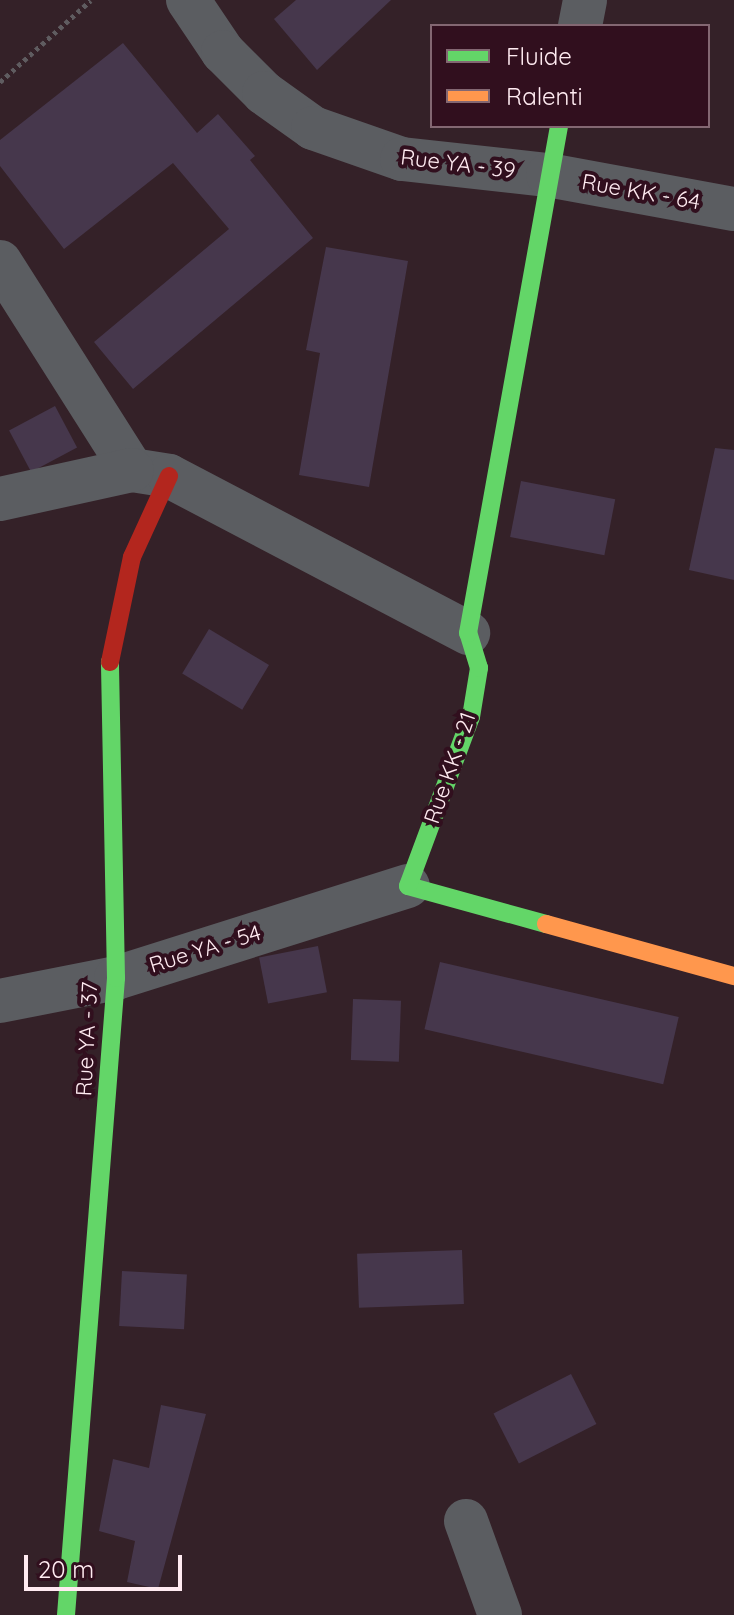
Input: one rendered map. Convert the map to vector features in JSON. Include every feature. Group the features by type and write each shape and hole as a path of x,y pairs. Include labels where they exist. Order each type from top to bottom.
{"street":[{"name":"Rue YA - 39","path":"188,0 223,52 264,93 313,128 402,159 548,175"},
{"path":"580,24 585,0"},
{"name":"Rue KK - 21","path":"408,886 471,717 479,668 468,633 559,128"},
{"name":"Rue KK - 64","path":"548,175 734,209"},
{"path":"0,262 150,473 468,633"},
{"path":"0,499 150,473"},
{"name":"Rue YA - 37","path":"66,1615 96,1280 116,978 110,654 150,473"},
{"path":"408,886 734,976"},
{"name":"Rue YA - 54","path":"0,1001 116,978 408,886"},
{"path":"466,1521 500,1615"}],"path":[{"path":"0,82 91,0"}],"building":[{"path":"296,0 391,0 317,70 274,19"},
{"path":"123,43 197,133 218,114 255,156 250,160 313,238 133,389 94,342 229,229 173,163 64,249 0,166 0,140"},
{"path":"326,247 408,261 369,487 299,475 320,353 306,350"},
{"path":"55,406 77,447 31,472 9,430"},
{"path":"715,448 734,450 734,580 689,570"},
{"path":"521,481 615,499 604,555 510,537"},
{"path":"209,629 269,665 242,710 182,674"},
{"path":"318,946 327,992 268,1004 259,957"},
{"path":"440,962 679,1017 663,1084 424,1029"},
{"path":"353,999 401,1001 399,1062 351,1060"},
{"path":"462,1250 464,1304 359,1308 357,1254"},
{"path":"122,1271 187,1274 184,1329 119,1326"},
{"path":"571,1374 596,1424 519,1463 493,1413"},
{"path":"161,1405 206,1414 158,1589 127,1582 135,1541 99,1531 113,1459 149,1468"}],"traffic: fast":[{"path":"546,924 408,886 471,717 479,668 468,633 559,128"},
{"path":"66,1615 116,978 110,662"}],"traffic: slow":[{"path":"546,924 734,976"}],"traffic: jam":[{"path":"110,662 132,557 169,476"}]}
